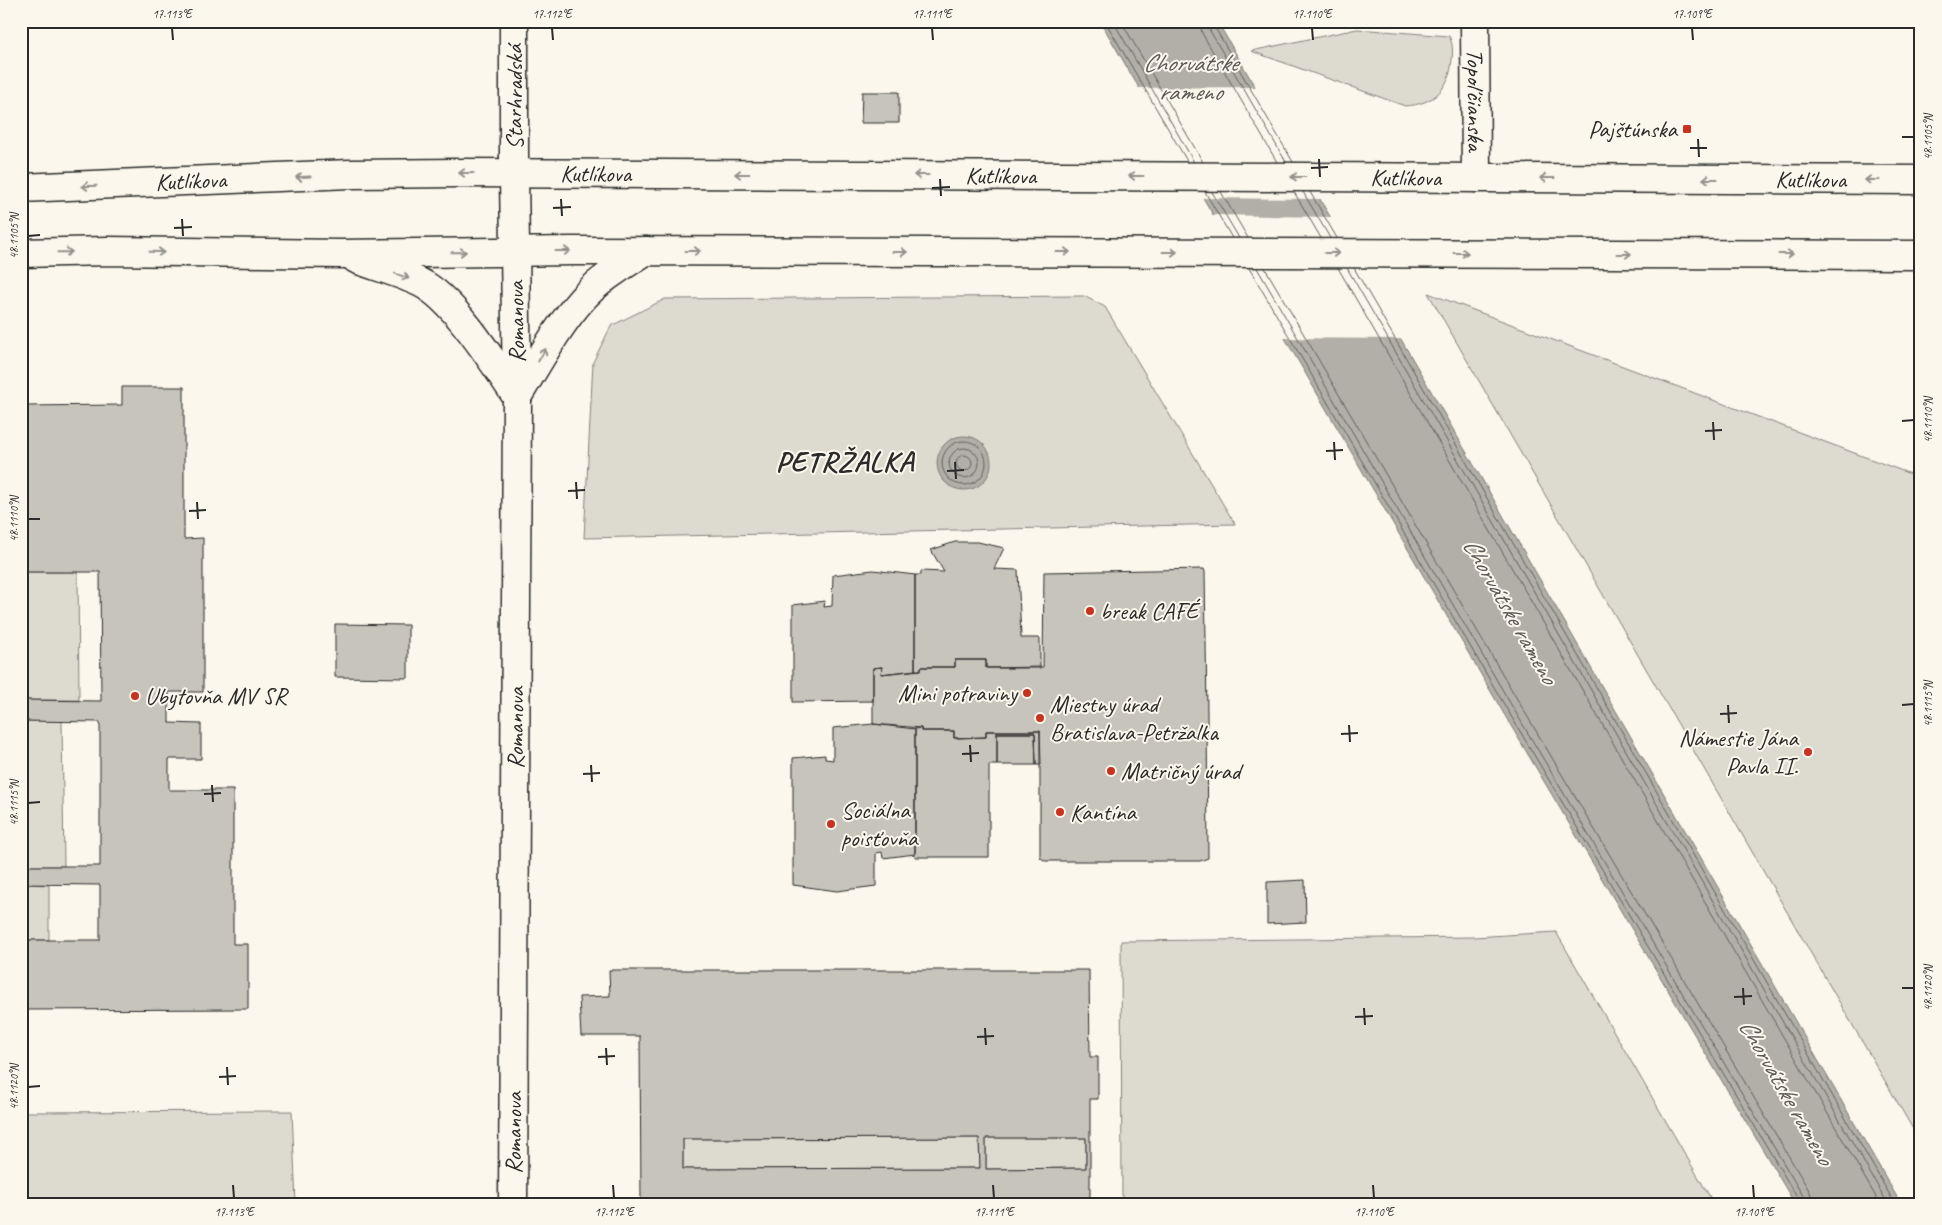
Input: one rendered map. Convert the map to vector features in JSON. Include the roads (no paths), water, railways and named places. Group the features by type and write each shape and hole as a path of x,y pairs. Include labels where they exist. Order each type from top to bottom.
{"main road":[{"name":"Starhradská","path":"514,21 515,251"},
{"name":"Topoľčianska","path":"1475,21 1476,178"},
{"name":"Kutlíkova","path":"21,188 350,174 514,173 1921,180"},
{"path":"21,253 108,251 340,254 645,251 1921,255"},
{"name":"Romanova","path":"513,1204 517,397 515,251"},
{"path":"340,254 422,283 441,297 469,328 517,397 555,334 584,297 600,282 645,251"}],"water":[{"name":"Chorvátske rameno","path":"1100,21 1217,21 1901,1204 1795,1204 1504,714"},
{"path":"964,436 974,438 983,444 989,453 991,463 989,473 983,482 974,488 964,490 954,488 945,482 939,473 937,463 939,453 945,444 954,438"}],"place":[{"name":"Pajštúnska","path":"1687,129"},
{"name":"break CAFÉ","path":"1090,611"},
{"name":"Mini potraviny","path":"1027,693"},
{"name":"Ubytovňa MV SR","path":"135,696"},
{"name":"Miestny úrad Bratislava-Petržalka","path":"1040,718"},
{"name":"Námestie Jána Pavla II.","path":"1808,752"},
{"name":"Matričný úrad","path":"1111,771"},
{"name":"Kantína","path":"1060,812"},
{"name":"Sociálna poisťovňa","path":"831,824"}],"district":[{"name":"PETRŽALKA","path":"845,461"}]}
